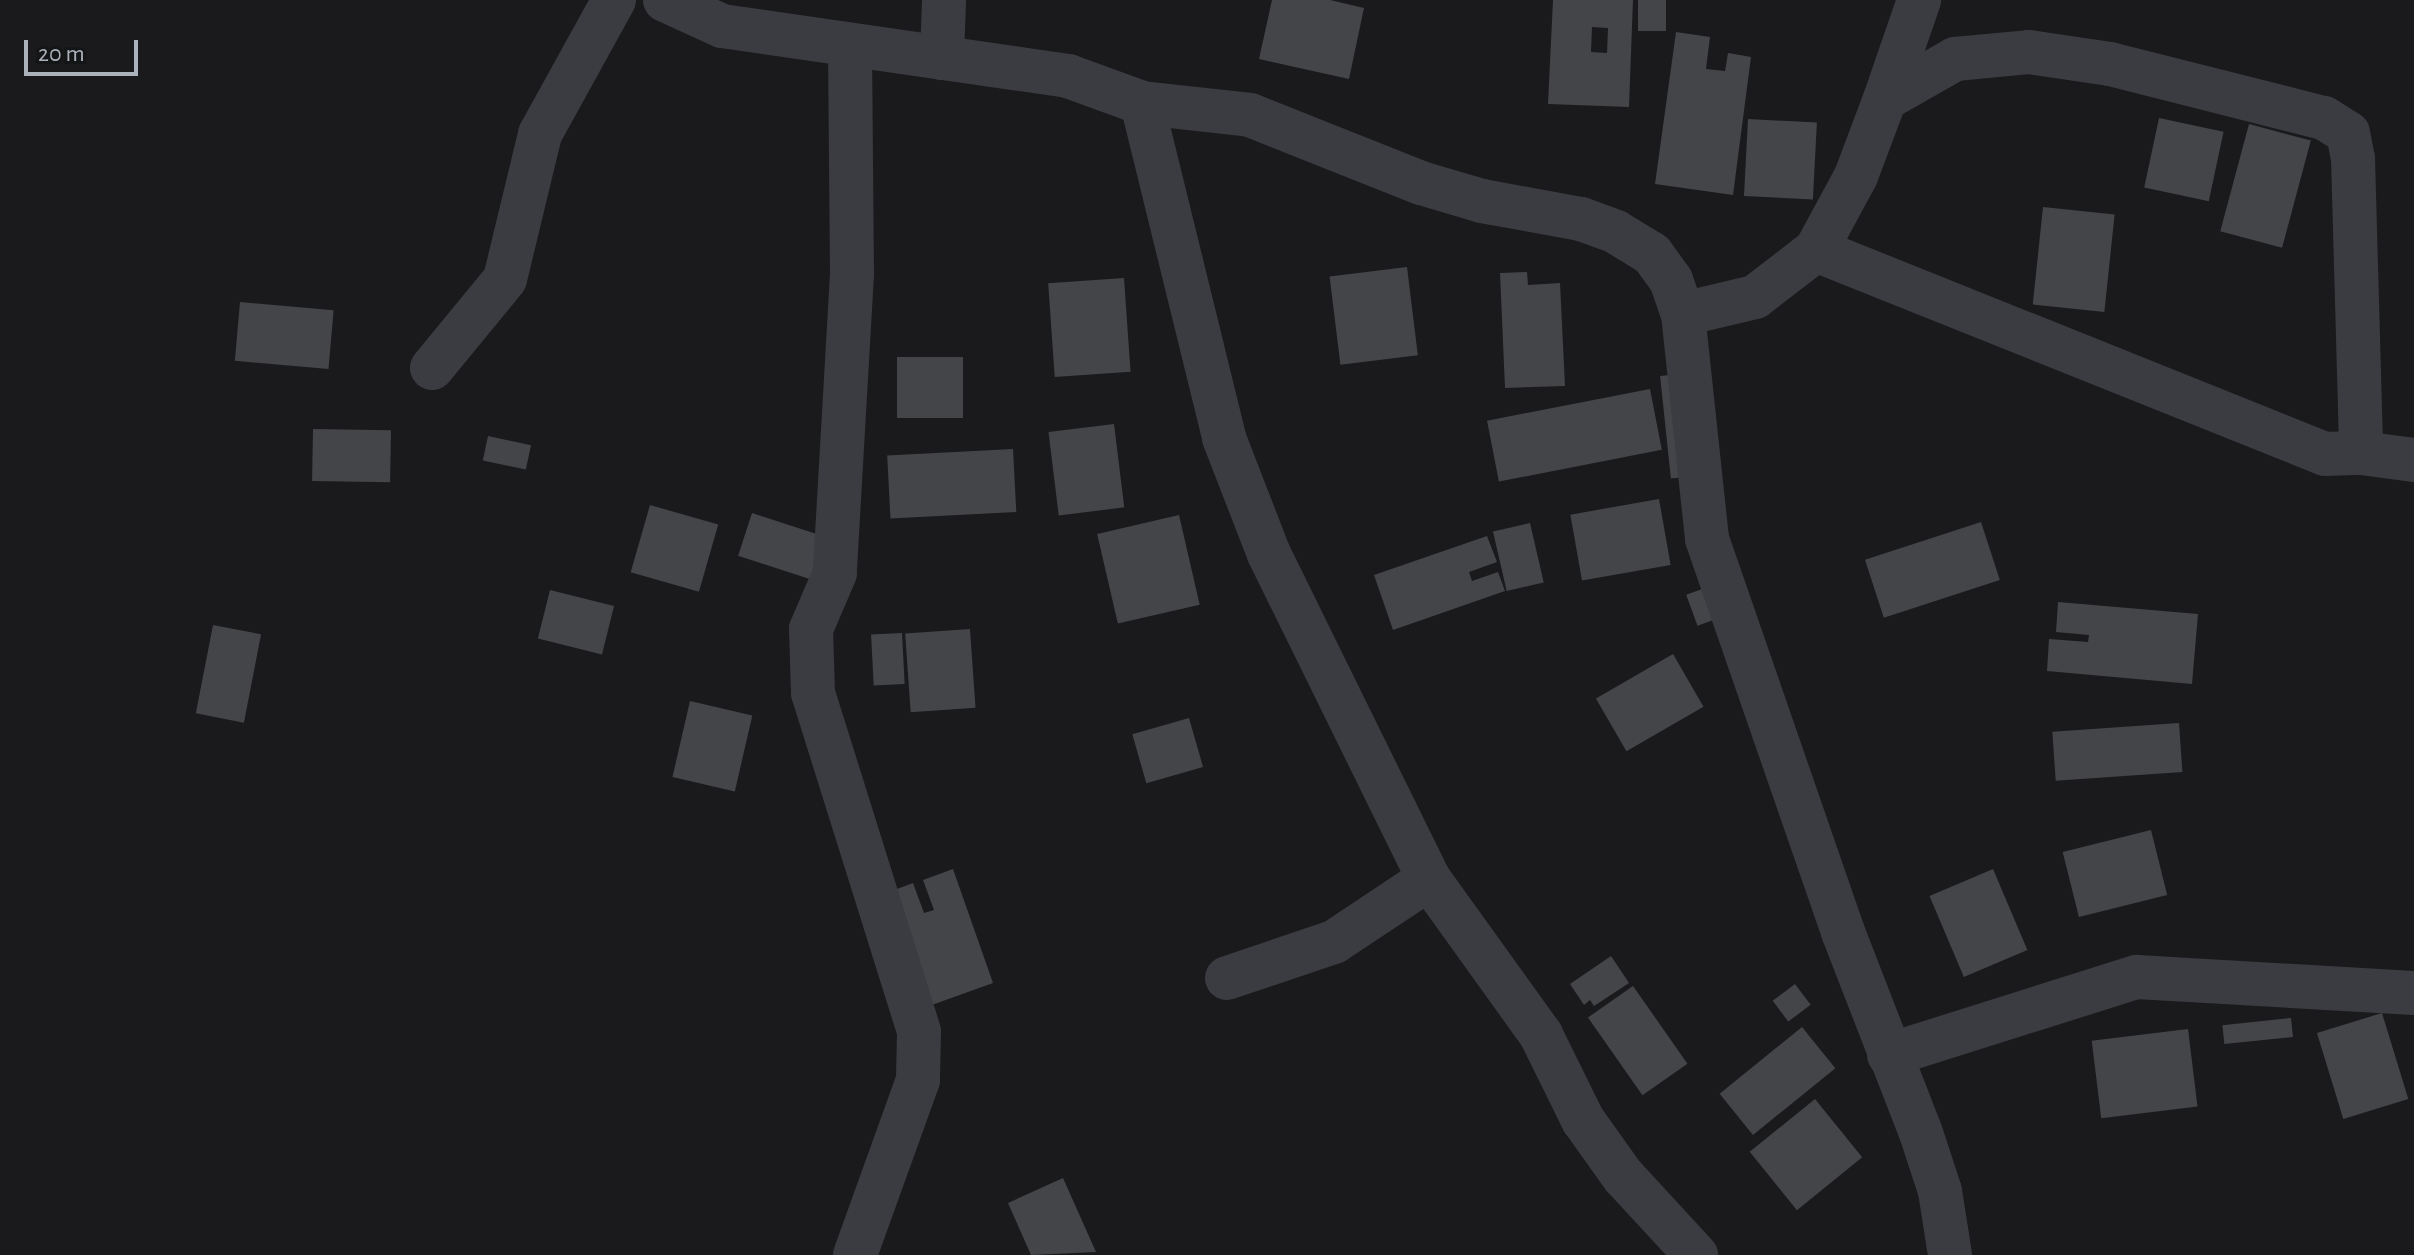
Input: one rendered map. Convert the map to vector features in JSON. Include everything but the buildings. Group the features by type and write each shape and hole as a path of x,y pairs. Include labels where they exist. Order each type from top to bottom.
{"street":[{"path":"432,368 505,279 540,134 614,0"},
{"path":"665,0 722,26 1068,76 1142,103 1250,115 1421,183 1616,232 1652,254 1671,280 1683,314 1707,539 1729,613 1940,1191 1950,1255"},
{"path":"942,58 944,0"},
{"path":"1683,314 1755,297 1816,250 1856,176 1919,0"},
{"path":"850,46 852,274 835,573 811,629 813,693 919,1032 918,1080 855,1255"},
{"path":"1885,99 1955,59 2029,52 2110,64 2324,118 2348,133 2353,158 2361,453"},
{"path":"1142,103 1224,438 1269,554 1429,879 1541,1035 1583,1120 1615,1165 1696,1255"},
{"path":"1816,250 2325,454 2361,453 2414,460"},
{"path":"1227,978 1334,942 1429,879"},
{"path":"1889,1055 2137,977 2414,993"}]}
